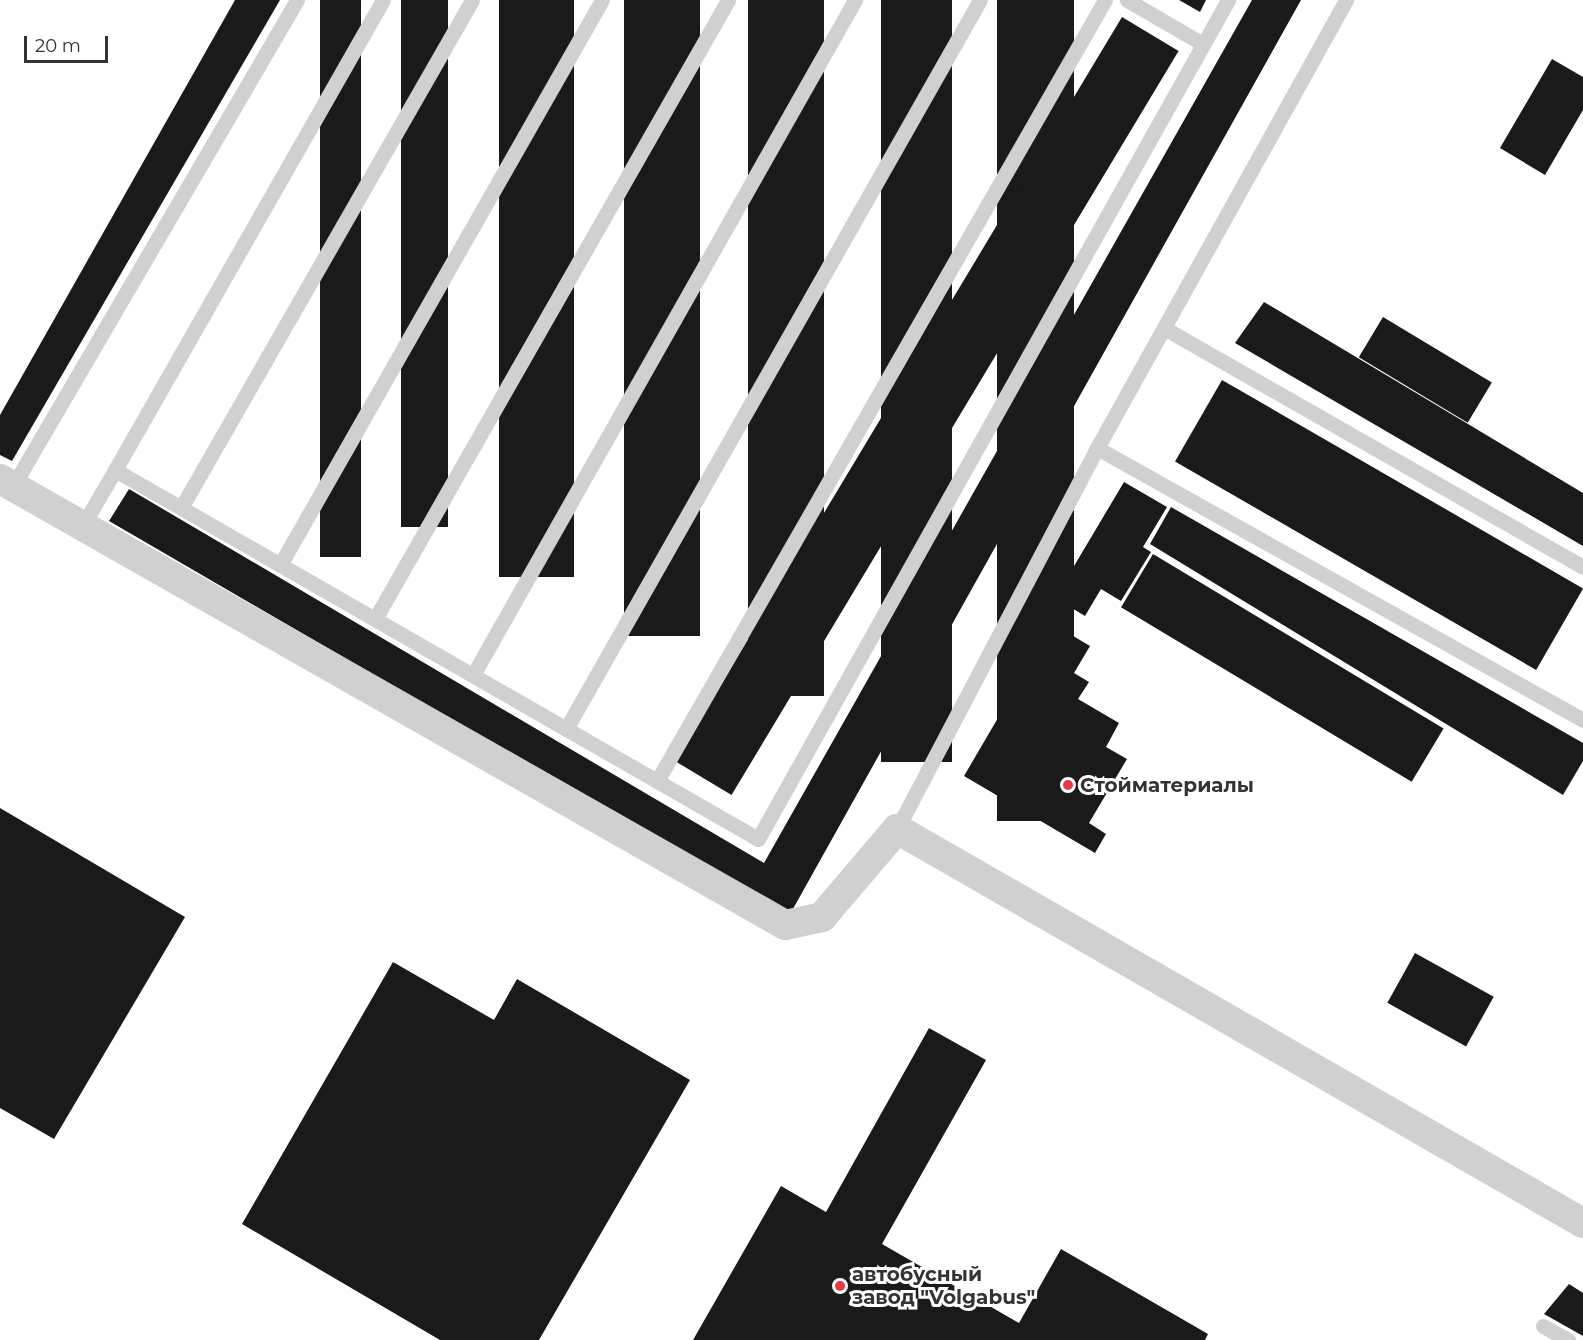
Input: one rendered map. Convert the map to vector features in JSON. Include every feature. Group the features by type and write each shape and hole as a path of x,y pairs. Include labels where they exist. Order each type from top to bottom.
{"street":[{"path":"6,482 785,924 822,917 897,829 1583,1223"}],"lane":[{"path":"6,482 297,0"},
{"path":"82,525 383,0"},
{"path":"181,508 472,0"},
{"path":"280,565 602,0"},
{"path":"375,619 728,0"},
{"path":"472,675 855,0"},
{"path":"566,729 980,0"},
{"path":"657,781 1106,0"},
{"path":"1127,0 1203,44"},
{"path":"115,470 758,839 1228,0"},
{"path":"897,829 1097,448 1346,0"},
{"path":"1164,328 1583,567"},
{"path":"1097,448 1583,720"},
{"path":"1543,1326 1568,1340"}],"building":[{"path":"235,0 280,0 12,461 0,455 0,415"},
{"path":"320,0 361,0 361,557 320,557"},
{"path":"401,0 448,0 448,527 401,527"},
{"path":"499,0 574,0 574,577 499,577"},
{"path":"624,0 700,0 700,636 624,636"},
{"path":"748,0 824,0 824,696 748,696"},
{"path":"881,0 952,0 952,762 881,762"},
{"path":"997,0 1074,0 1074,821 997,821"},
{"path":"1179,0 1206,0 1200,12"},
{"path":"1252,0 1301,0 789,916 109,521 129,489 764,863"},
{"path":"1122,17 1179,51 732,795 675,761"},
{"path":"1552,59 1583,77 1583,110 1545,175 1500,148"},
{"path":"1264,302 1583,493 1583,546 1235,343"},
{"path":"1383,317 1492,382 1468,423 1359,357"},
{"path":"1222,380 1583,588 1536,670 1175,461"},
{"path":"1124,482 1167,507 1143,547 1151,552 1121,601 1101,589 1085,616 1055,598"},
{"path":"1171,507 1583,743 1583,761 1563,795 1150,544"},
{"path":"1153,554 1444,729 1412,782 1121,607"},
{"path":"1053,624 1090,646 1074,673 1089,682 1078,699 1119,723 1106,747 1127,759 1089,823 1106,834 1095,853 964,776"},
{"path":"0,808 185,917 54,1139 0,1108"},
{"path":"1415,953 1494,997 1466,1046 1387,1003"},
{"path":"393,962 494,1020 517,979 690,1080 539,1340 440,1340 242,1224"},
{"name":"автобусный завод \"Volgabus\"","path":"929,1028 986,1060 882,1244 1019,1323 1061,1249 1208,1334 1205,1340 693,1340 781,1186 826,1212"},
{"path":"1569,1284 1583,1293 1583,1336 1544,1314"}],"place":[{"name":"Стойматериалы","path":"1068,785"},
{"name":"автобусный завод \"Volgabus\"","path":"840,1286"}]}
